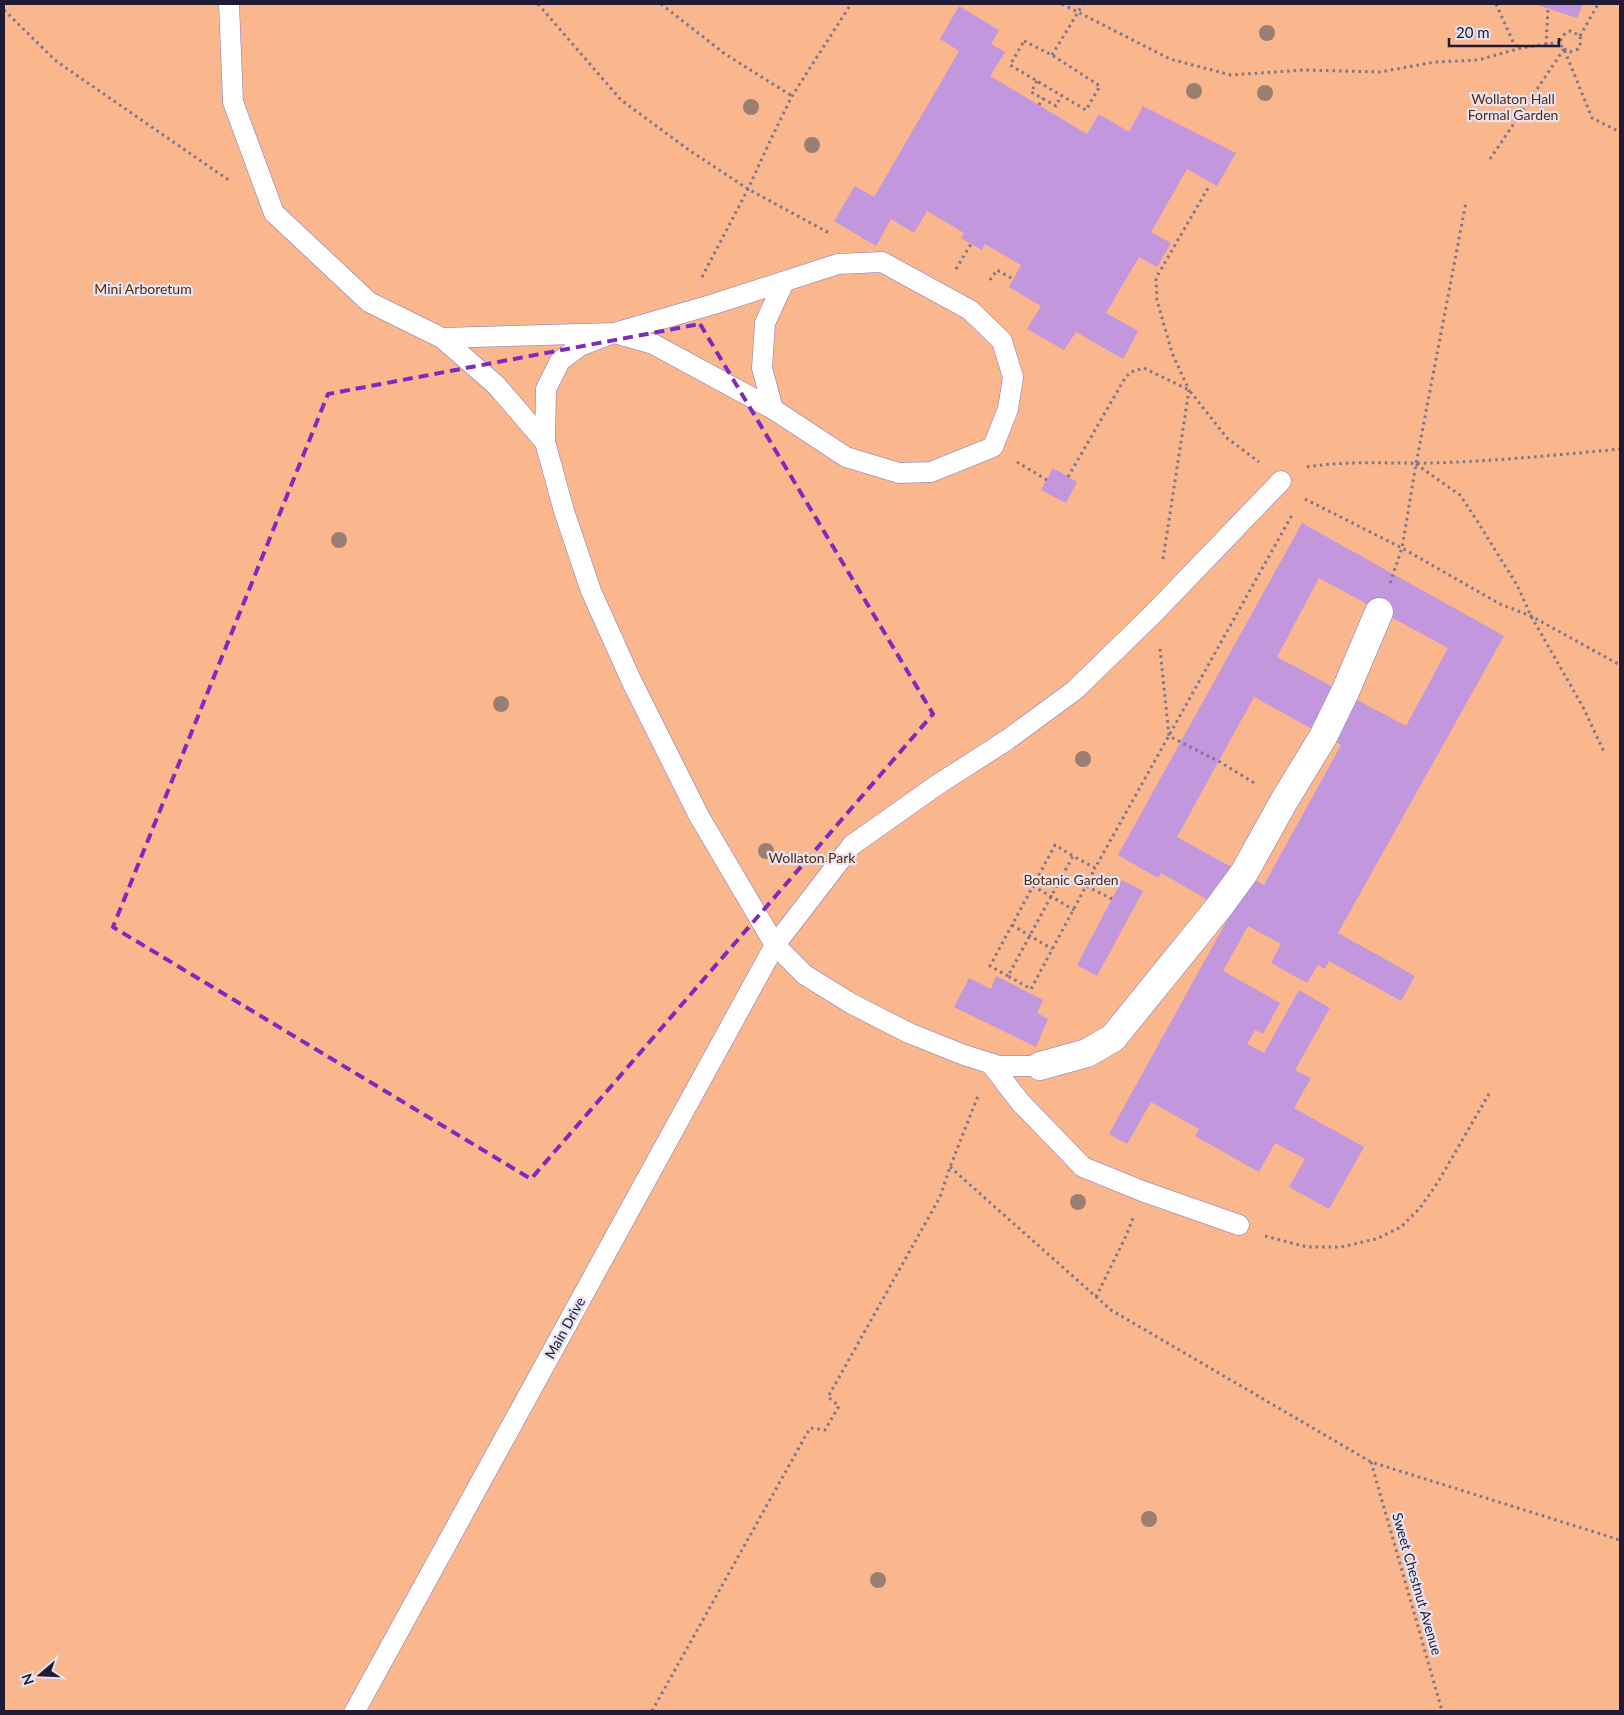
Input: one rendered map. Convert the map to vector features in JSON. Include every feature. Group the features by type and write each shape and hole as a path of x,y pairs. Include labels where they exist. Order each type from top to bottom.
{"street":[{"path":"1040,1066 1087,1054 1113,1038 1244,873 1284,801 1323,737 1380,612"}],"lane":[{"path":"229,4 233,102 274,213 369,302 442,338 496,385 544,442"},
{"path":"442,338 614,333 653,344 773,409 846,457 899,473 931,472 992,447 1008,409 1013,377 1002,341 970,310 882,262 838,264 614,333 580,346 560,361 546,389 544,442 564,511 591,591 632,682 699,816 775,945 805,975 852,1004 909,1033 964,1055 999,1066 1040,1066"},
{"path":"773,409 762,368 765,323 784,282"},
{"name":"Main Drive","path":"355,1711 775,945 852,845 937,784 1007,740 1075,690 1155,612 1281,481"},
{"path":"990,1062 1021,1103 1083,1167 1142,1191 1239,1225"}],"path":[{"path":"538,4 621,100 689,150 748,189 832,234"},
{"path":"661,4 724,54 792,96"},
{"path":"682,313 748,189 792,96 851,4"},
{"path":"1062,4 1170,59 1231,75 1304,70 1380,72 1435,62 1478,60 1521,48 1561,42"},
{"path":"1052,55 1083,4"},
{"path":"1496,4 1514,44 1521,48"},
{"path":"1564,49 1570,52 1578,49 1581,42 1580,36 1598,4"},
{"path":"1546,45 1548,8"},
{"path":"4,10 56,61 274,213"},
{"path":"1580,36 1574,32 1567,32 1562,36 1561,42 1592,118 1620,132"},
{"path":"1024,41 1052,55 1100,86 1086,110 1037,81 1010,65 1024,41"},
{"path":"1490,160 1564,49"},
{"path":"1037,81 1031,92 1056,106 1062,96"},
{"path":"1039,105 1043,98"},
{"path":"1208,188 1156,278 1157,300 1172,353 1189,390 1227,438 1266,467"},
{"path":"1393,575 1402,548 1416,464 1466,202"},
{"path":"956,269 971,244"},
{"path":"990,280 996,270 1013,280"},
{"path":"1068,477 1125,378 1131,372 1144,368 1189,390"},
{"path":"1162,568 1189,390"},
{"path":"1281,481 1307,466 1352,462 1416,464 1492,461 1620,449"},
{"path":"1416,464 1460,495 1517,585 1531,616 1583,707 1605,754"},
{"path":"1302,497 1402,548 1500,604 1531,616 1620,665"},
{"path":"1095,868 1055,845 990,966 1031,989 1095,868 1292,514"},
{"path":"1155,612 1170,736"},
{"path":"1170,736 1220,762 1284,801"},
{"path":"1008,976 1073,856"},
{"path":"1032,886 1074,910"},
{"path":"1086,886 1112,899"},
{"path":"1012,925 1052,950"},
{"path":"652,1711 810,1428 825,1430 839,1406 828,1397 940,1197 990,1062"},
{"path":"1239,1225 1272,1238 1307,1247 1342,1247 1376,1239 1401,1227 1420,1208 1438,1182 1490,1092"},
{"path":"950,1167 1111,1310 1371,1462 1620,1540"},
{"path":"1096,1297 1126,1236 1142,1191"},
{"name":"Sweet Chestnut Avenue","path":"1371,1462 1442,1711"}],"highlighted area":[{"path":"700,324 933,714 531,1179 113,927 328,394"}],"green space":[{"name":"Wollaton Park","path":"4,4 1620,4 1620,1711 4,1711"}],"building":[{"path":"1534,4 1583,4 1577,18"},
{"path":"959,6 999,30 991,44 1005,52 990,76 1087,134 1099,114 1129,132 1143,106 1236,153 1217,186 1187,169 1151,232 1171,243 1157,267 1139,257 1106,313 1138,331 1123,359 1076,332 1064,350 1027,329 1041,306 1009,287 1021,265 985,244 982,250 961,238 964,233 927,211 914,233 891,219 876,246 834,221 855,186 874,197 959,51 940,39"},
{"path":"1053,468 1077,482 1066,503 1041,490"},
{"path":"1302,523 1504,636 1338,933 1415,976 1401,1001 1329,961 1325,969 1318,965 1307,983 1271,963 1281,944 1248,926 1223,971 1280,1003 1263,1034 1255,1030 1247,1044 1264,1053 1299,990 1330,1008 1295,1070 1311,1078 1294,1108 1364,1147 1329,1209 1289,1187 1305,1159 1275,1143 1259,1172 1195,1136 1199,1129 1151,1102 1127,1144 1109,1134 1231,913 1161,873 1158,878 1118,855","holes":["1319,578 1448,648 1406,726 1277,657","1254,697 1341,745 1264,885 1177,837"]},
{"path":"1122,880 1143,891 1097,976 1077,965"},
{"path":"996,976 1043,1000 1037,1013 1048,1019 1036,1047 954,1007 969,978 991,989"}],"park label":[{"name":"Wollaton Hall Formal Garden","path":"1513,108"},
{"name":"Mini Arboretum","path":"143,289"},
{"name":"Botanic Garden","path":"1071,880"}]}
